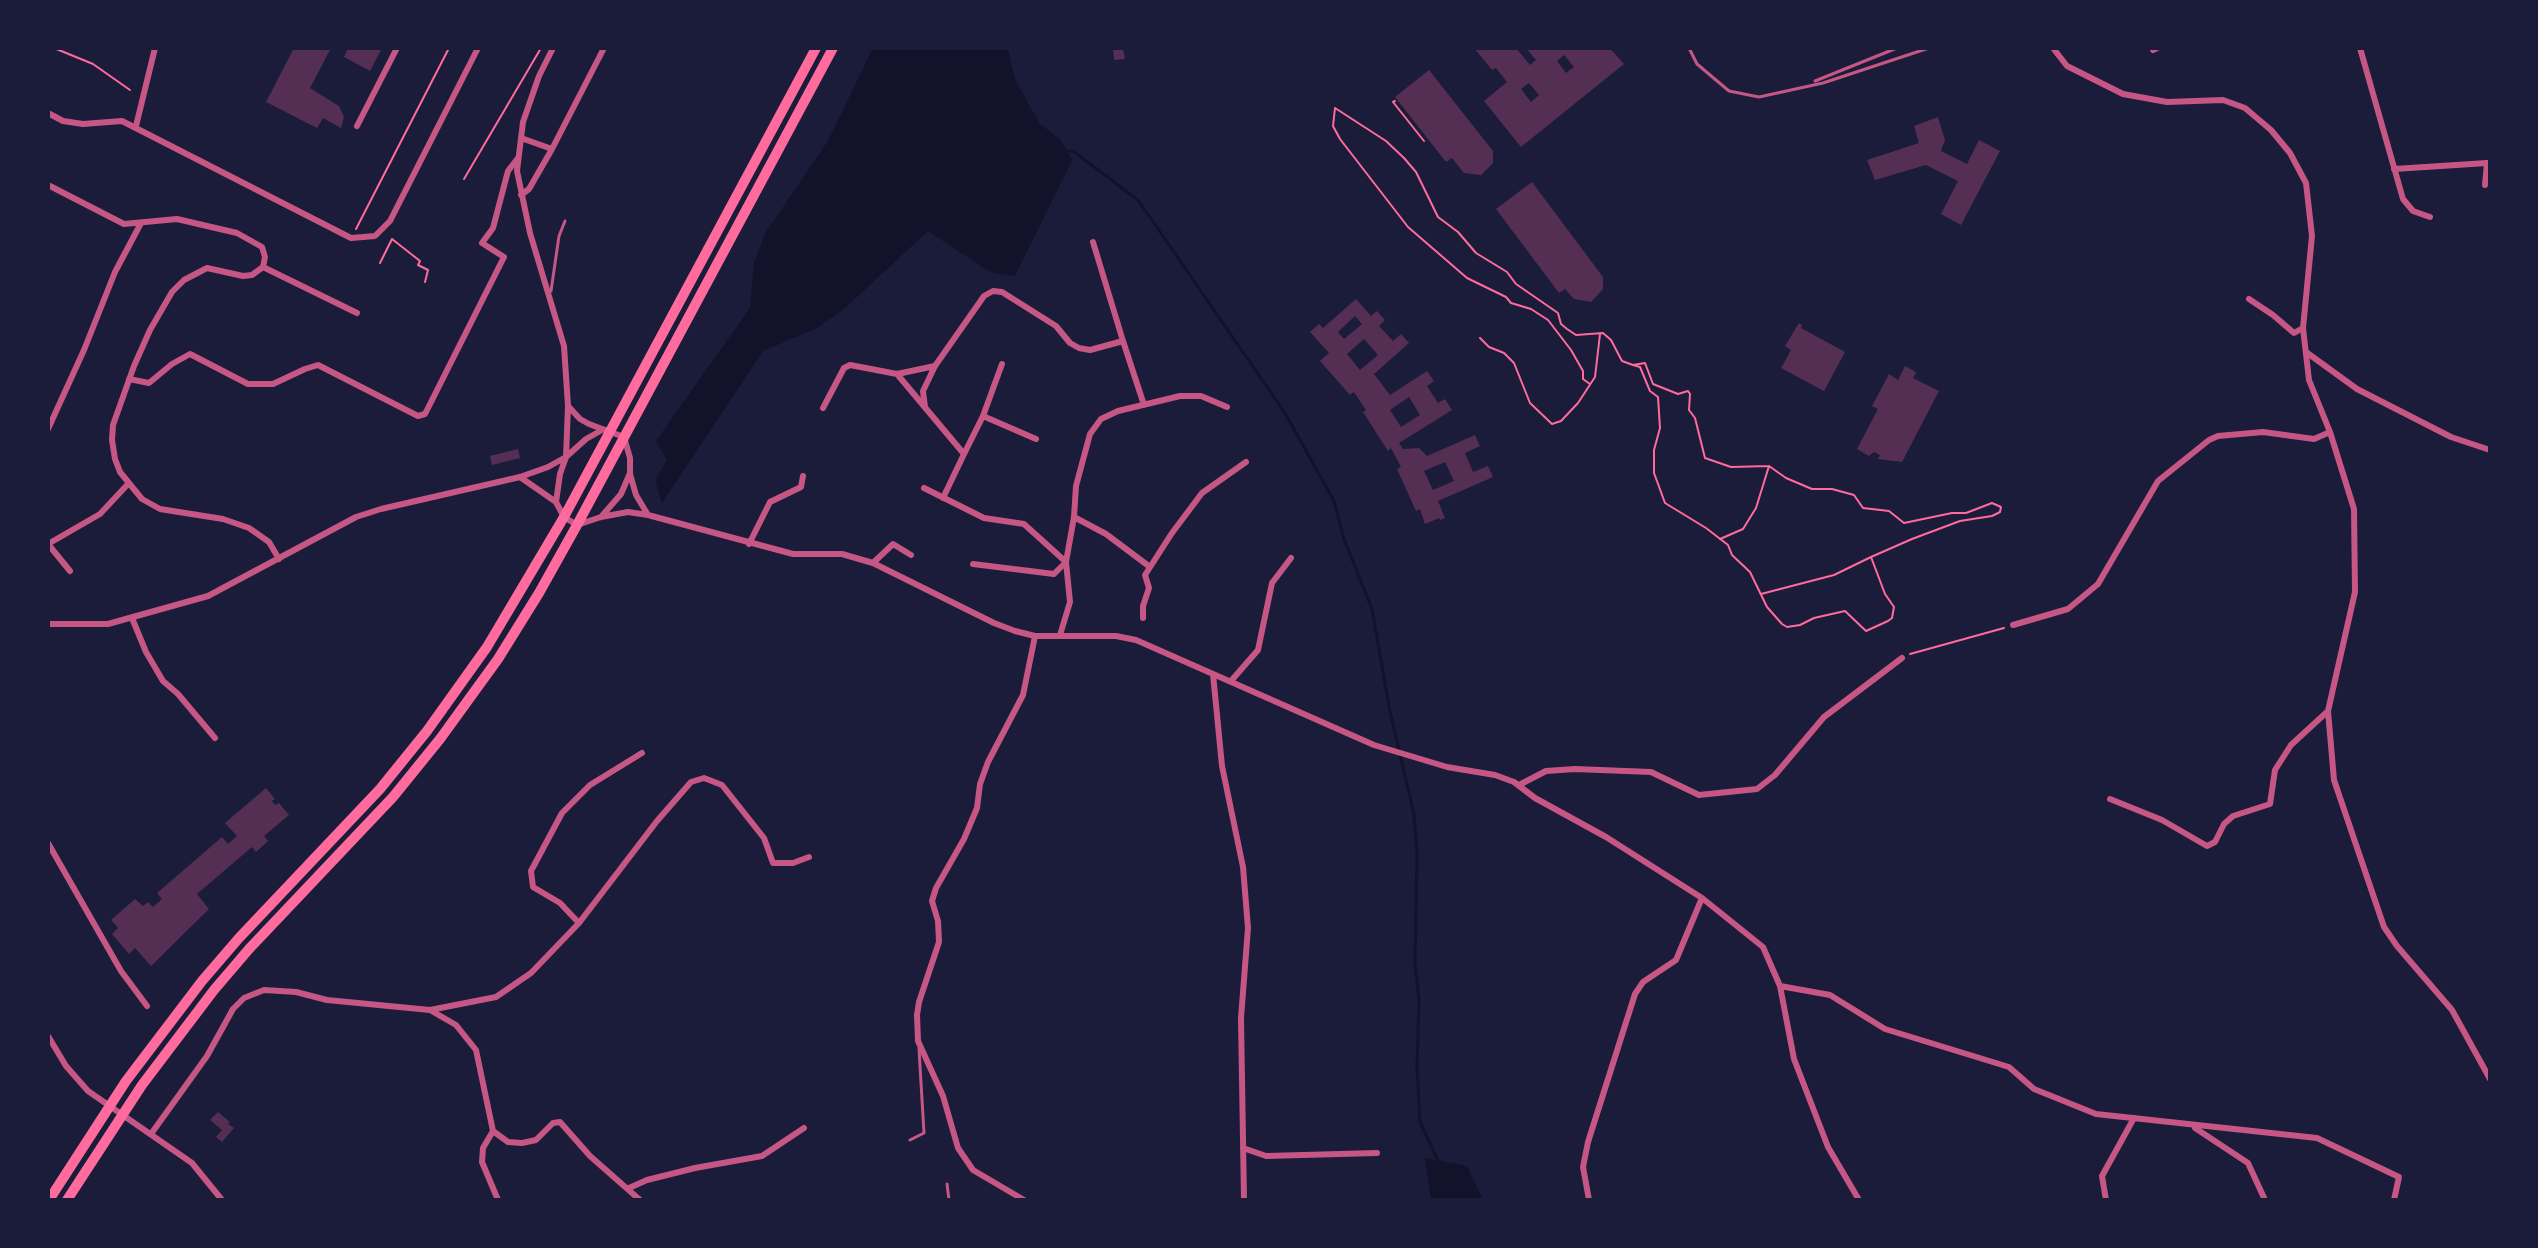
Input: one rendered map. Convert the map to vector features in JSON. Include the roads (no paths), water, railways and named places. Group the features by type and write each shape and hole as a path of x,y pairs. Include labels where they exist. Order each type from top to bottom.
{"main road":[{"path":"49,1200 126,1081 202,981 380,789 427,731 487,647 564,517 606,430 816,48"},
{"path":"67,1200 142,1085 214,990 366,827 440,739 514,633 577,525 833,48"}],"street":[{"path":"136,126 155,48"},
{"path":"357,126 397,48"},
{"path":"48,113 73,122 122,121 136,126 351,238 375,236 390,221 478,48"},
{"path":"553,48 530,98 517,171 564,346 568,406 566,457 556,502"},
{"path":"521,195 529,189 552,149 604,48"},
{"path":"2053,48 2067,66 2123,94 2167,102 2235,102 2271,130 2290,153 2306,183 2312,236 2303,328 2309,380 2330,432 2354,509 2355,592 2328,711 2334,780 2384,927 2452,1010 2490,1079"},
{"path":"2360,48 2403,199 2413,211 2430,217"},
{"path":"521,138 552,149"},
{"path":"129,379 149,383 190,354 248,384 273,384 318,365 418,416 425,414 504,257 482,243 493,228 508,171 518,158"},
{"path":"2394,169 2489,163 2485,185"},
{"path":"48,185 124,224 177,219 237,233 262,247 265,257 263,267 252,275 207,268 184,280 164,302 129,379 113,425 112,440 115,459 128,484 142,499 160,509 223,519 249,528 269,542 279,559"},
{"path":"48,429 115,272 141,223"},
{"path":"1093,242 1144,405"},
{"path":"263,267 357,313"},
{"path":"925,407 923,391 935,366 984,296 993,291 1002,292 1056,326 1070,343 1079,348 1090,350 1123,341"},
{"path":"2249,299 2294,333 2303,328"},
{"path":"2306,352 2357,389 2451,437 2490,450"},
{"path":"943,498 983,416 1002,364"},
{"path":"823,408 844,368 850,365 897,374 935,366"},
{"path":"897,374 964,454"},
{"path":"1060,635 1070,602 1066,562 1076,486 1090,434 1101,419 1180,396 1201,396 1227,407"},
{"path":"568,406 580,419 624,437 636,495 648,515"},
{"path":"983,416 1036,439"},
{"path":"48,624 108,624 208,596 356,517 520,477 548,467 606,430"},
{"path":"2013,625 2068,609 2098,584 2158,481 2209,440 2218,436 2263,432 2314,439 2330,432"},
{"path":"1143,618 1149,588 1145,575 1150,567 1197,498 1246,462"},
{"path":"601,517 621,494 630,473"},
{"path":"749,544 770,502 801,487 803,476"},
{"path":"520,477 556,502 564,517 577,525 628,512 793,554 842,554 873,563 994,623 1035,636 1116,636 1136,640 1393,751 1447,767 1495,775 1519,785 1535,798 1606,837 1702,898 1763,947 1780,986 1794,1059 1828,1147 1859,1200"},
{"path":"70,571 48,544 100,514 128,484"},
{"path":"924,488 984,518 1024,524 1066,562"},
{"path":"1074,517 1106,534 1150,567"},
{"path":"873,563 893,544 911,555"},
{"path":"1231,681 1258,650 1272,583 1291,558"},
{"path":"973,564 1054,574 1066,562"},
{"path":"132,618 146,652 163,681 215,738"},
{"path":"1024,1200 973,1170 958,1148 943,1096 918,1041 919,1002 939,942 938,921 932,901 977,808 980,784 988,762 1023,695 1035,636"},
{"path":"1519,785 1546,771 1575,769 1651,772 1699,795 1757,789 1775,775 1824,717 1902,658"},
{"path":"1213,674 1222,766 1243,867 1248,928 1241,1018 1244,1200"},
{"path":"2110,799 2162,820 2207,846 2215,842 2224,824 2233,816 2270,804 2275,770 2291,745 2328,711"},
{"path":"579,923 560,903 533,887 531,871 562,813 590,785 642,753"},
{"path":"151,1134 207,1056 233,1009 244,998 264,990 430,1010 496,997 531,973 579,923 691,782 704,778 722,785 764,838 773,863 793,863 809,857"},
{"path":"1526,780 1535,798"},
{"path":"48,843 121,971 147,1006"},
{"path":"1589,1200 1583,1167 1588,1142 1635,994 1643,982 1676,960 1702,898"},
{"path":"1780,986 1830,995 1885,1029 2009,1067 2034,1089 2096,1114 2193,1127 2259,1130 2317,1138 2399,1177 2394,1200"},
{"path":"430,1010 456,1025 476,1050 493,1131 508,1142 522,1143 536,1140 553,1123 560,1122 590,1156 640,1200"},
{"path":"48,1036 66,1066 88,1091 192,1163 222,1200"},
{"path":"2106,1200 2102,1176 2134,1118"},
{"path":"2193,1127 2248,1163 2265,1200"},
{"path":"629,1188 647,1180 695,1168 762,1156 804,1128"},
{"path":"493,1131 483,1148 482,1162 498,1200"},
{"path":"1243,1148 1266,1156 1377,1153"}],"lane":[{"path":"1689,48 1697,64 1729,91 1759,97 1823,83 1929,48"},
{"path":"1812,84 1822,76 1897,48"},
{"path":"550,295 559,236 565,221"},
{"path":"910,1140 924,1133 918,1041"},
{"path":"947,1184 949,1200"}],"waterway":[{"path":"1066,151 1073,151 1138,200 1285,413 1334,501 1344,539 1372,609 1390,712 1414,814 1420,1122 1438,1161"}]}
